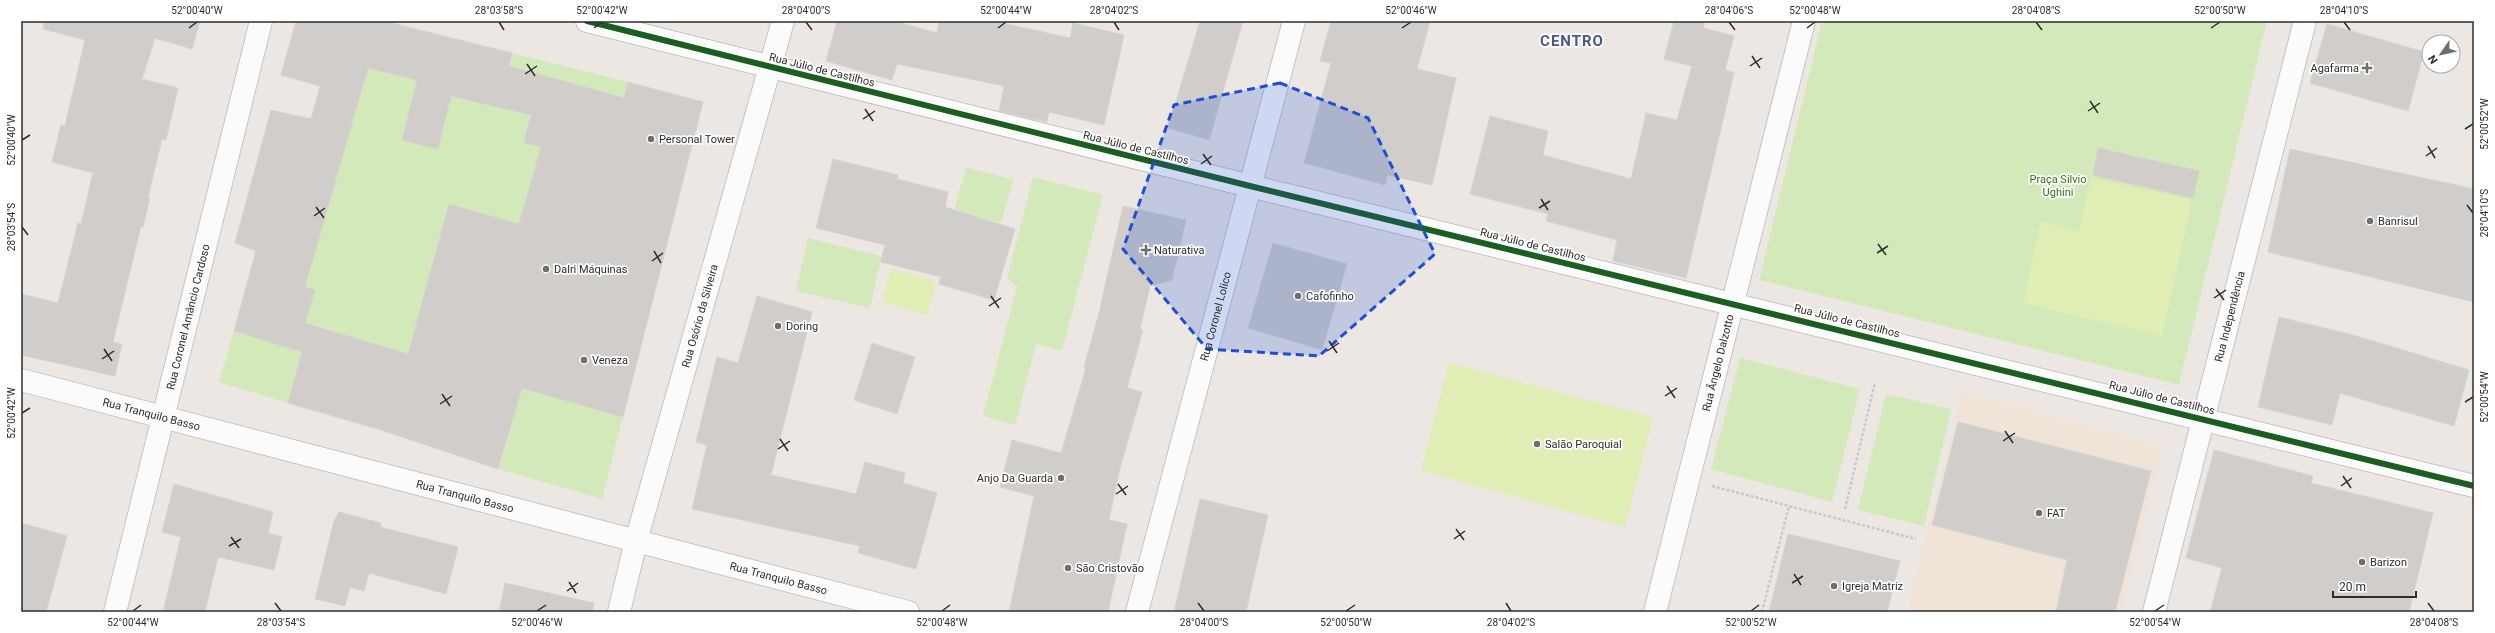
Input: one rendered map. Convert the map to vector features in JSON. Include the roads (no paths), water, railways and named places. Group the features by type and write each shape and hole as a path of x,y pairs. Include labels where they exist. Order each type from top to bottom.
{"street":[{"name":"Rua Coronel Amâncio Cardoso","path":"115,612 162,415 261,21"},
{"name":"Rua Júlio de Castilhos","path":"587,21 770,68 2203,418 2474,486"},
{"name":"Rua Osório da Silveira","path":"619,612 636,541 782,21"},
{"name":"Rua Coronel Lolico","path":"1137,612 1294,21"},
{"name":"Rua Ângelo Dalzotto","path":"1655,612 1804,21"},
{"name":"Rua Independência","path":"2154,612 2305,21"},
{"name":"Rua Tranquilo Basso","path":"21,380 162,415 908,612"}],"place":[{"name":"Agafarma","path":"2367,68"},
{"name":"Personal Tower","path":"651,139"},
{"name":"Banrisul","path":"2370,221"},
{"name":"Naturativa","path":"1146,250"},
{"name":"Dalri Máquinas","path":"546,269"},
{"name":"Cafofinho","path":"1298,296"},
{"name":"Doring","path":"778,326"},
{"name":"Veneza","path":"584,360"},
{"name":"Salão Paroquial","path":"1537,444"},
{"name":"Anjo Da Guarda","path":"1061,478"},
{"name":"FAT","path":"2039,513"},
{"name":"Barizon","path":"2362,562"},
{"name":"São Cristovão","path":"1068,568"},
{"name":"Igreja Matriz","path":"1834,586"}],"district":[{"name":"CENTRO","path":"1572,41"}],"park label":[{"name":"Praça Silvio Ughini","path":"2058,185"}]}
